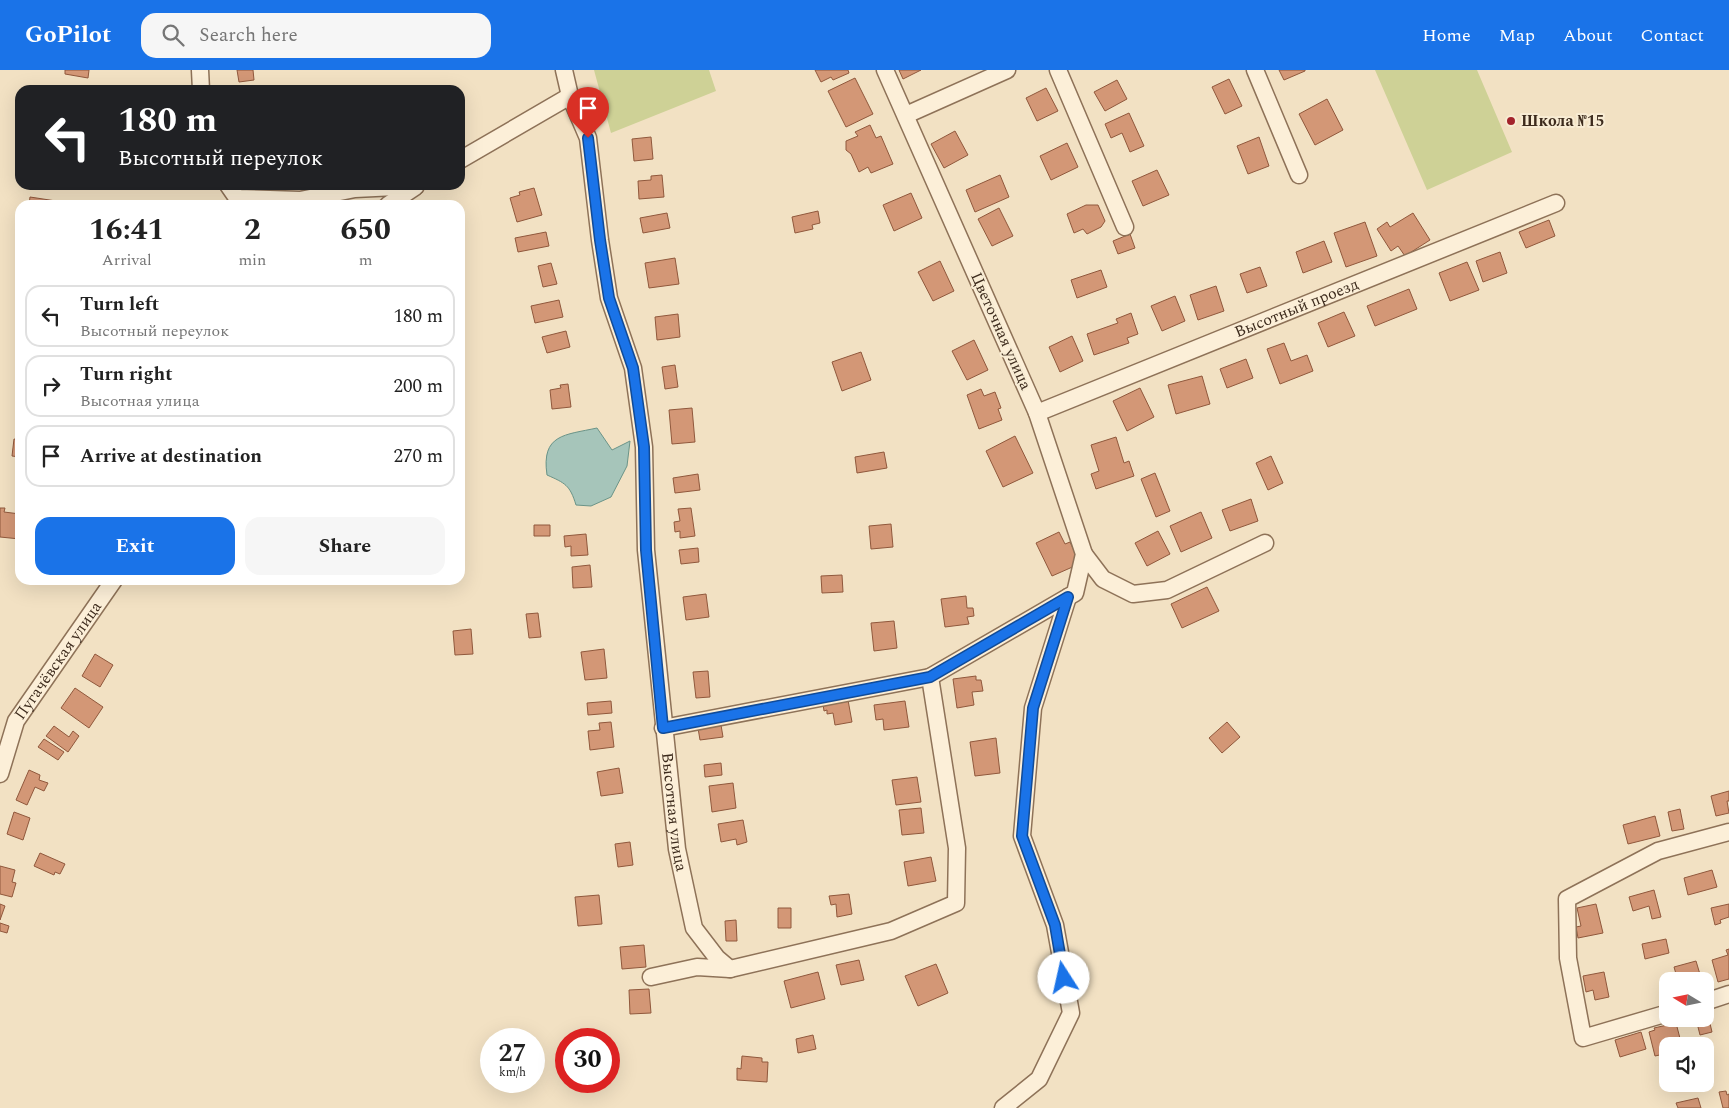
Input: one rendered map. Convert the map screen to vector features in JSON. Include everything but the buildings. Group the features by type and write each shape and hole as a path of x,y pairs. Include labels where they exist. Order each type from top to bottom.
{"street":[{"path":"200,70 201,85"},
{"name":"Высотная улица","path":"564,70 570,96 588,138 609,298 633,368 644,447 646,550 677,849 694,928 717,958 730,969"},
{"name":"Цветочная улица","path":"885,70 1037,413 1084,554"},
{"path":"906,114 1007,70"},
{"path":"1058,70 1125,228"},
{"path":"1255,70 1299,175"},
{"path":"465,157 570,96"},
{"path":"231,190 237,198 300,200 350,190"},
{"path":"395,200 410,190"},
{"name":"Высотный проезд","path":"1037,413 1556,203"},
{"path":"1084,554 1103,579 1133,594 1167,590 1265,543"},
{"path":"663,728 930,677 1075,593 1084,554"},
{"name":"Пугачёвская улица","path":"0,774 16,721 111,585"},
{"path":"1003,1108 1039,1078 1071,1013 1055,925 1022,836 1033,708 1068,597"},
{"path":"651,976 697,967 730,969 891,931 956,903 957,848 930,677"},
{"path":"1659,1016 1583,1038 1568,958 1567,899 1658,851 1729,832"},
{"path":"1714,999 1729,994"}],"green space":[{"path":"594,70 709,70 716,91 611,133"},
{"path":"1375,70 1477,70 1512,152 1427,190"}],"water":[{"path":"597,428 612,450 630,441 627,466 611,497 591,506 576,505 569,489 558,480 547,475 546,461 548,451 552,444 566,435"}],"place":[{"name":"Школа №15","path":"1511,121"}],"route":[{"path":"588,138 609,298 633,368 644,447 646,550 663,728 930,677 1068,597 1033,708 1022,836 1055,925 1064,978"}]}
